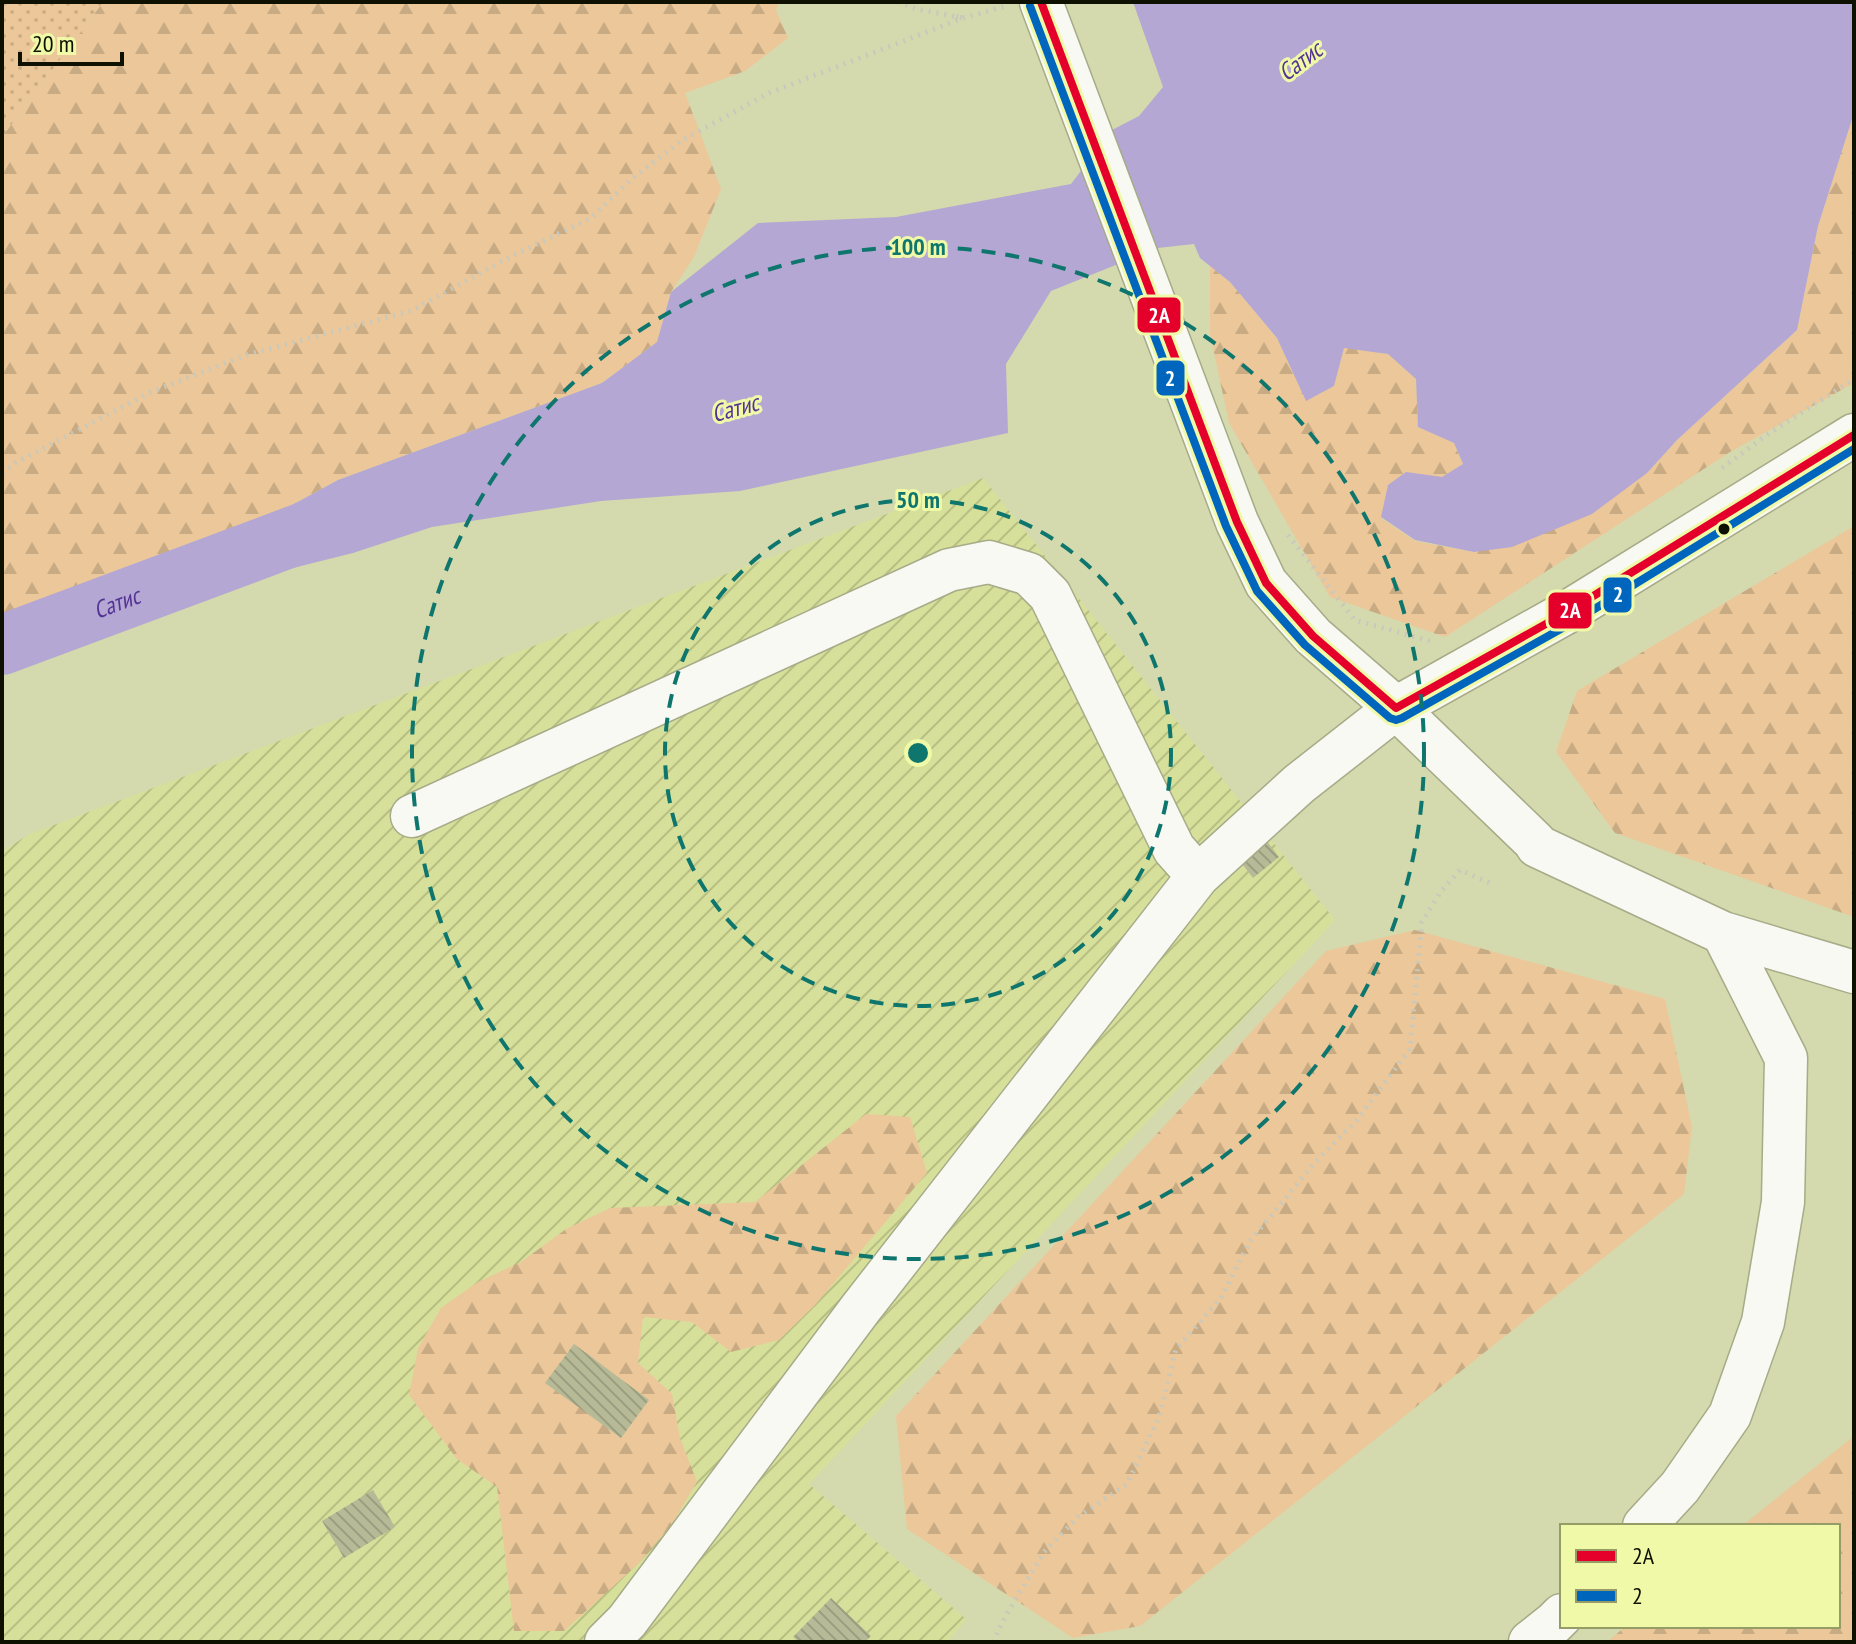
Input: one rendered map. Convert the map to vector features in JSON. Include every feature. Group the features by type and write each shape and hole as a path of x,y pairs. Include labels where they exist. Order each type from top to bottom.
{"street":[{"path":"1041,2 1237,522 1266,583 1313,636 1396,708 1537,846 1723,933 1854,972"},
{"path":"606,1642 627,1621 861,1308 1198,876 1299,784 1396,708 1569,611 1854,435"},
{"path":"412,816 949,570 989,562 1029,574 1050,595 1174,849 1198,876"},
{"path":"1646,1524 1680,1487 1730,1415 1763,1322 1783,1202 1786,1058 1723,933"},
{"path":"1530,1642 1560,1617"}],"path":[{"path":"898,2 963,18"},
{"path":"2,473 15,463 165,387 246,355 411,311 502,261 591,218 635,176 681,141 769,93 963,18 1019,2"},
{"path":"953,16 963,18"},
{"path":"1711,476 1768,434 1854,379"},
{"path":"1282,528 1355,620 1433,643 1446,636"},
{"path":"993,1642 1044,1552 1078,1517 1127,1484 1159,1417 1176,1349 1221,1298 1250,1241 1317,1160 1356,1121 1410,1049 1422,922 1440,893 1460,870 1490,883"}],"shaded area":[{"path":"983,478 1335,920 809,1484 966,1619 948,1642 2,1642 2,851 30,834"}],"green space":[{"path":"2,2 103,2 2,137"},
{"path":"103,2 779,2 776,10 788,38 745,71 685,93 721,189 694,257 671,292 657,342 602,383 338,480 246,530 102,589 2,621 2,137"},
{"path":"1854,113 1854,383 1730,452 1445,637 1330,597 1229,423 1210,334 1210,266 1230,282 1277,338 1306,400 1334,386 1344,347 1388,354 1416,379 1418,427 1454,443 1463,464 1381,518 1415,541 1474,552 1647,473 1677,440 1797,330 1818,226"},
{"path":"1854,526 1854,917 1615,833 1556,752 1577,691"},
{"path":"1415,930 1665,999 1692,1127 1684,1194 1140,1626 1073,1638 907,1529 896,1416 1326,951"},
{"path":"866,1114 910,1117 927,1173 815,1305 779,1340 731,1352 692,1322 643,1317 638,1363 672,1394 680,1438 697,1482 672,1524 639,1563 564,1631 514,1631 497,1487 457,1459 409,1395 418,1348 441,1308 478,1282 521,1262 566,1229 610,1208 755,1202"},
{"path":"1854,1436 1854,1642 1607,1642 1624,1628 1840,1628 1840,1524 1744,1524"}],"water":[{"path":"1133,2 1854,2 1854,113 1818,226 1797,330 1677,440 1647,473 1592,514 1512,547 1474,552 1415,540 1381,517 1388,485 1406,472 1442,477 1463,464 1454,443 1418,427 1416,379 1388,354 1344,348 1334,386 1306,401 1277,338 1230,282 1200,258 1194,244 1158,248 1051,291 1006,364 1008,433 740,491 601,501 432,527 353,553 293,568 242,555 246,530 338,480 602,383 657,342 671,292 758,223 896,217 1071,184 1112,130 1139,116 1163,87"}],"building":[{"path":"1259,831 1279,857 1253,878 1232,851"},
{"path":"574,1344 649,1400 621,1438 545,1383"},
{"path":"373,1490 395,1527 344,1558 322,1521"},
{"path":"831,1598 871,1636 865,1642 799,1642 793,1637"}],"waterway":[{"name":"Сатис","path":"2,645 318,527"}],"transit line":[{"name":"2А","path":"1041,2 1237,522 1266,583 1313,636 1396,708 1569,611 1854,435"},
{"name":"2","path":"1030,6 1226,526 1257,591 1305,645 1390,718 1402,718 1575,621 1854,449"}]}
